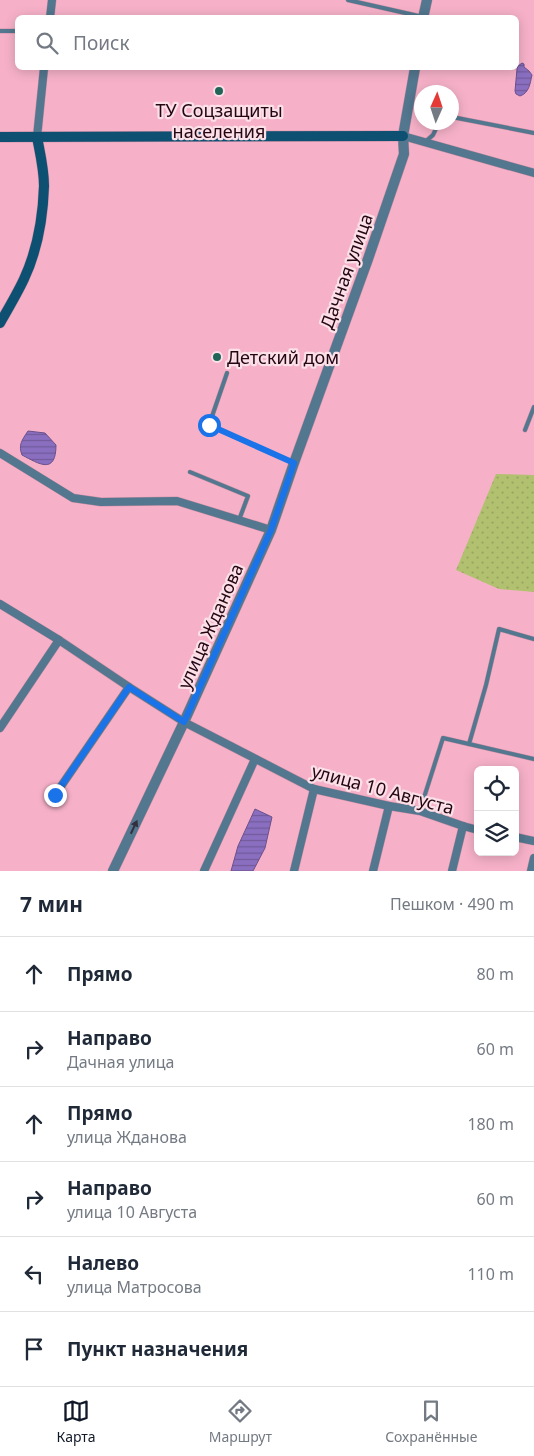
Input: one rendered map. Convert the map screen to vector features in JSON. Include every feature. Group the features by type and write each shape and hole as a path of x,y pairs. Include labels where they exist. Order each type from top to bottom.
{"main road":[{"path":"0,136 403,136"},
{"path":"0,323 24,279 34,253 44,185 42,159 37,137"}],"street":[{"path":"50,15 52,0"},
{"path":"423,15 427,0"},
{"path":"37,137 44,70"},
{"name":"Дачная улица","path":"271,530 404,154 403,136 415,70"},
{"path":"403,136 534,173"},
{"path":"0,453 73,498 101,502 177,501 271,530"},
{"name":"улица Жданова","path":"113,871 184,722 271,530"},
{"name":"улица 10 Августа","path":"0,604 59,640 184,722 314,789 420,812 474,829"},
{"path":"0,728 59,640"},
{"path":"55,795 129,687"},
{"path":"204,871 255,759"},
{"path":"294,871 314,789"},
{"path":"374,871 389,806"},
{"path":"452,871 463,826"},
{"path":"519,838 534,841"},
{"path":"531,871 534,858"}],"lane":[{"path":"348,0 414,15"},
{"path":"0,31 15,32"},
{"path":"459,118 534,133"},
{"path":"425,142 433,135 435,130"},
{"path":"227,373 209,425 294,463"},
{"path":"525,430 534,407"},
{"path":"190,472 248,496 239,520"},
{"path":"469,744 486,685 499,629 534,639"},
{"path":"420,812 443,738 534,759"}],"green space":[{"path":"496,474 534,475 534,592 499,589 456,570"}],"shaded area":[{"path":"524,64 524,67 532,75 530,85 523,95 520,96 515,91 519,65"},
{"path":"28,431 45,433 56,445 55,454 50,464 40,464 22,455 22,440"},
{"path":"255,809 272,817 265,848 253,871 231,871 238,846"}],"place":[{"name":"ТУ Соцзащиты населения","path":"219,91"},
{"name":"Детский дом","path":"217,357"}],"route":[{"path":"55,795 129,687 184,722 271,530 294,463 209,425"}]}
